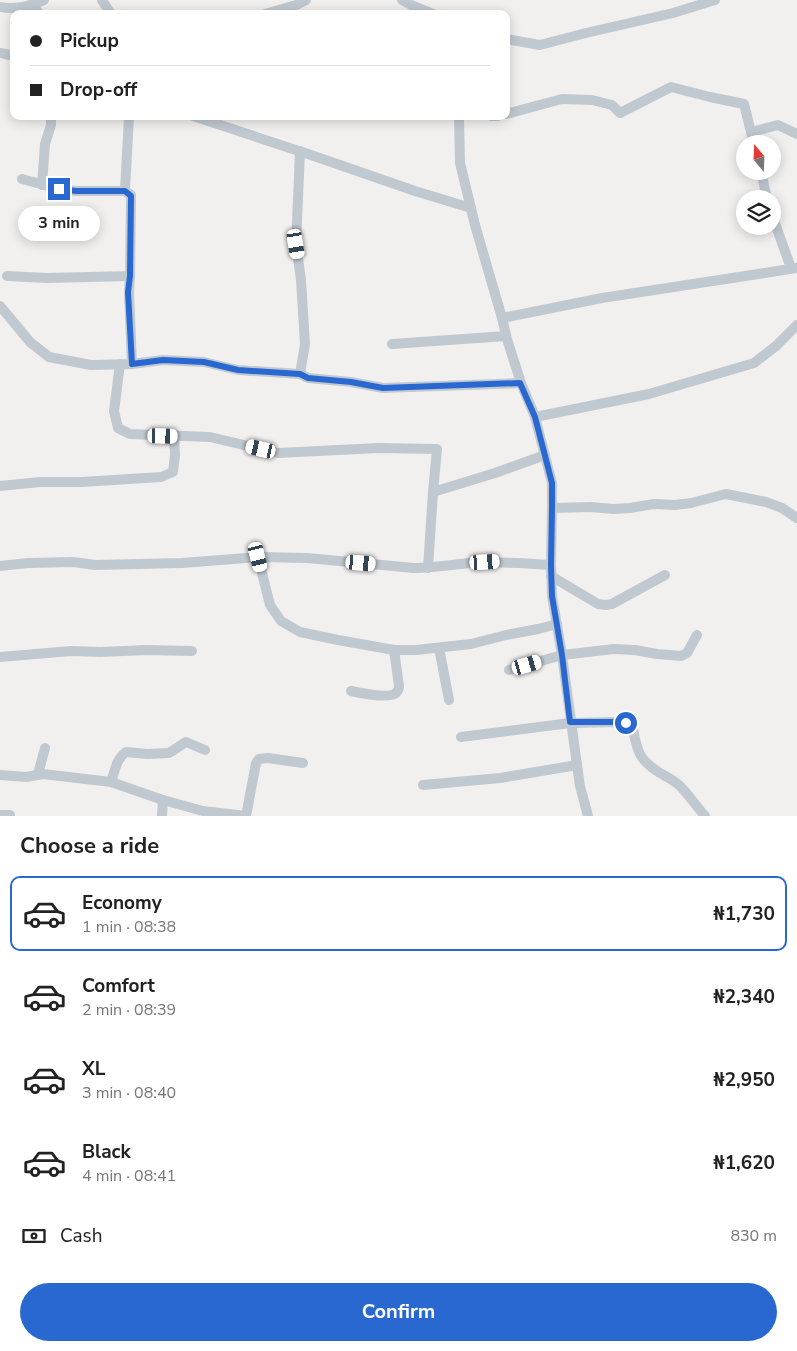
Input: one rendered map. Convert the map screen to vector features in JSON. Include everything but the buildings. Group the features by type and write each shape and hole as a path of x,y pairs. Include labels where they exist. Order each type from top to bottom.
{"street":[{"path":"0,7 23,8 44,0"},
{"path":"279,10 306,0"},
{"path":"402,0 423,10"},
{"path":"510,40 540,45 673,13 715,0"},
{"path":"33,4 37,10"},
{"path":"510,113 562,99 592,100 612,105 620,112 671,87 744,104 752,135"},
{"path":"42,185 45,144 51,120"},
{"path":"125,191 129,120"},
{"path":"205,120 471,208"},
{"path":"460,120 460,163 471,208 506,336 520,383 535,417 552,483 552,596 580,786 588,816"},
{"path":"751,132 778,126 797,134"},
{"path":"300,151 296,244 301,280 305,344 300,374"},
{"path":"22,179 59,189 125,191 131,196 128,292 132,364"},
{"path":"502,318 602,298 794,268 780,235"},
{"path":"7,276 47,278 130,276"},
{"path":"0,306 30,342 49,357 91,365 132,364 163,360 204,362 238,370 300,374 308,378 351,382 383,388 520,383"},
{"path":"535,417 649,394 754,363 776,346 797,325"},
{"path":"392,344 506,336"},
{"path":"120,364 114,411 118,428 130,434 210,437 278,453 378,448 437,449 428,568"},
{"path":"0,486 40,482 82,482 161,477 173,472 175,455 174,436"},
{"path":"433,492 545,455"},
{"path":"552,508 591,507 613,509 654,504 675,505 726,494 766,502 782,508 797,518"},
{"path":"258,557 270,605 281,622 300,632 394,650 439,648 471,644 557,624"},
{"path":"0,566 73,562 95,565 182,563 258,557 307,558 414,568 501,562 551,570 598,604 606,605 612,604 665,575"},
{"path":"509,670 562,655 614,649 681,656 686,652 697,635"},
{"path":"439,648 450,700"},
{"path":"351,691 388,696 395,694 399,686 394,650"},
{"path":"0,657 70,651 192,651"},
{"path":"462,737 570,722 626,723 633,728 636,747 640,756 652,768 672,779 680,786 693,804 705,816"},
{"path":"112,782 118,760 126,752 147,754 169,753 186,742 205,750"},
{"path":"38,774 45,748"},
{"path":"0,774 26,777 38,774 112,782 163,800 203,811 247,816 256,763 259,759 268,758 303,763"},
{"path":"423,785 500,778 577,765"},
{"path":"162,816 163,800"}],"route":[{"path":"59,189 76,191 119,190 125,191 131,196 128,292 132,364 163,360 204,362 238,370 300,374 308,378 351,382 383,388 520,383 535,417 552,483 552,596 562,655 570,722 626,723"}]}
